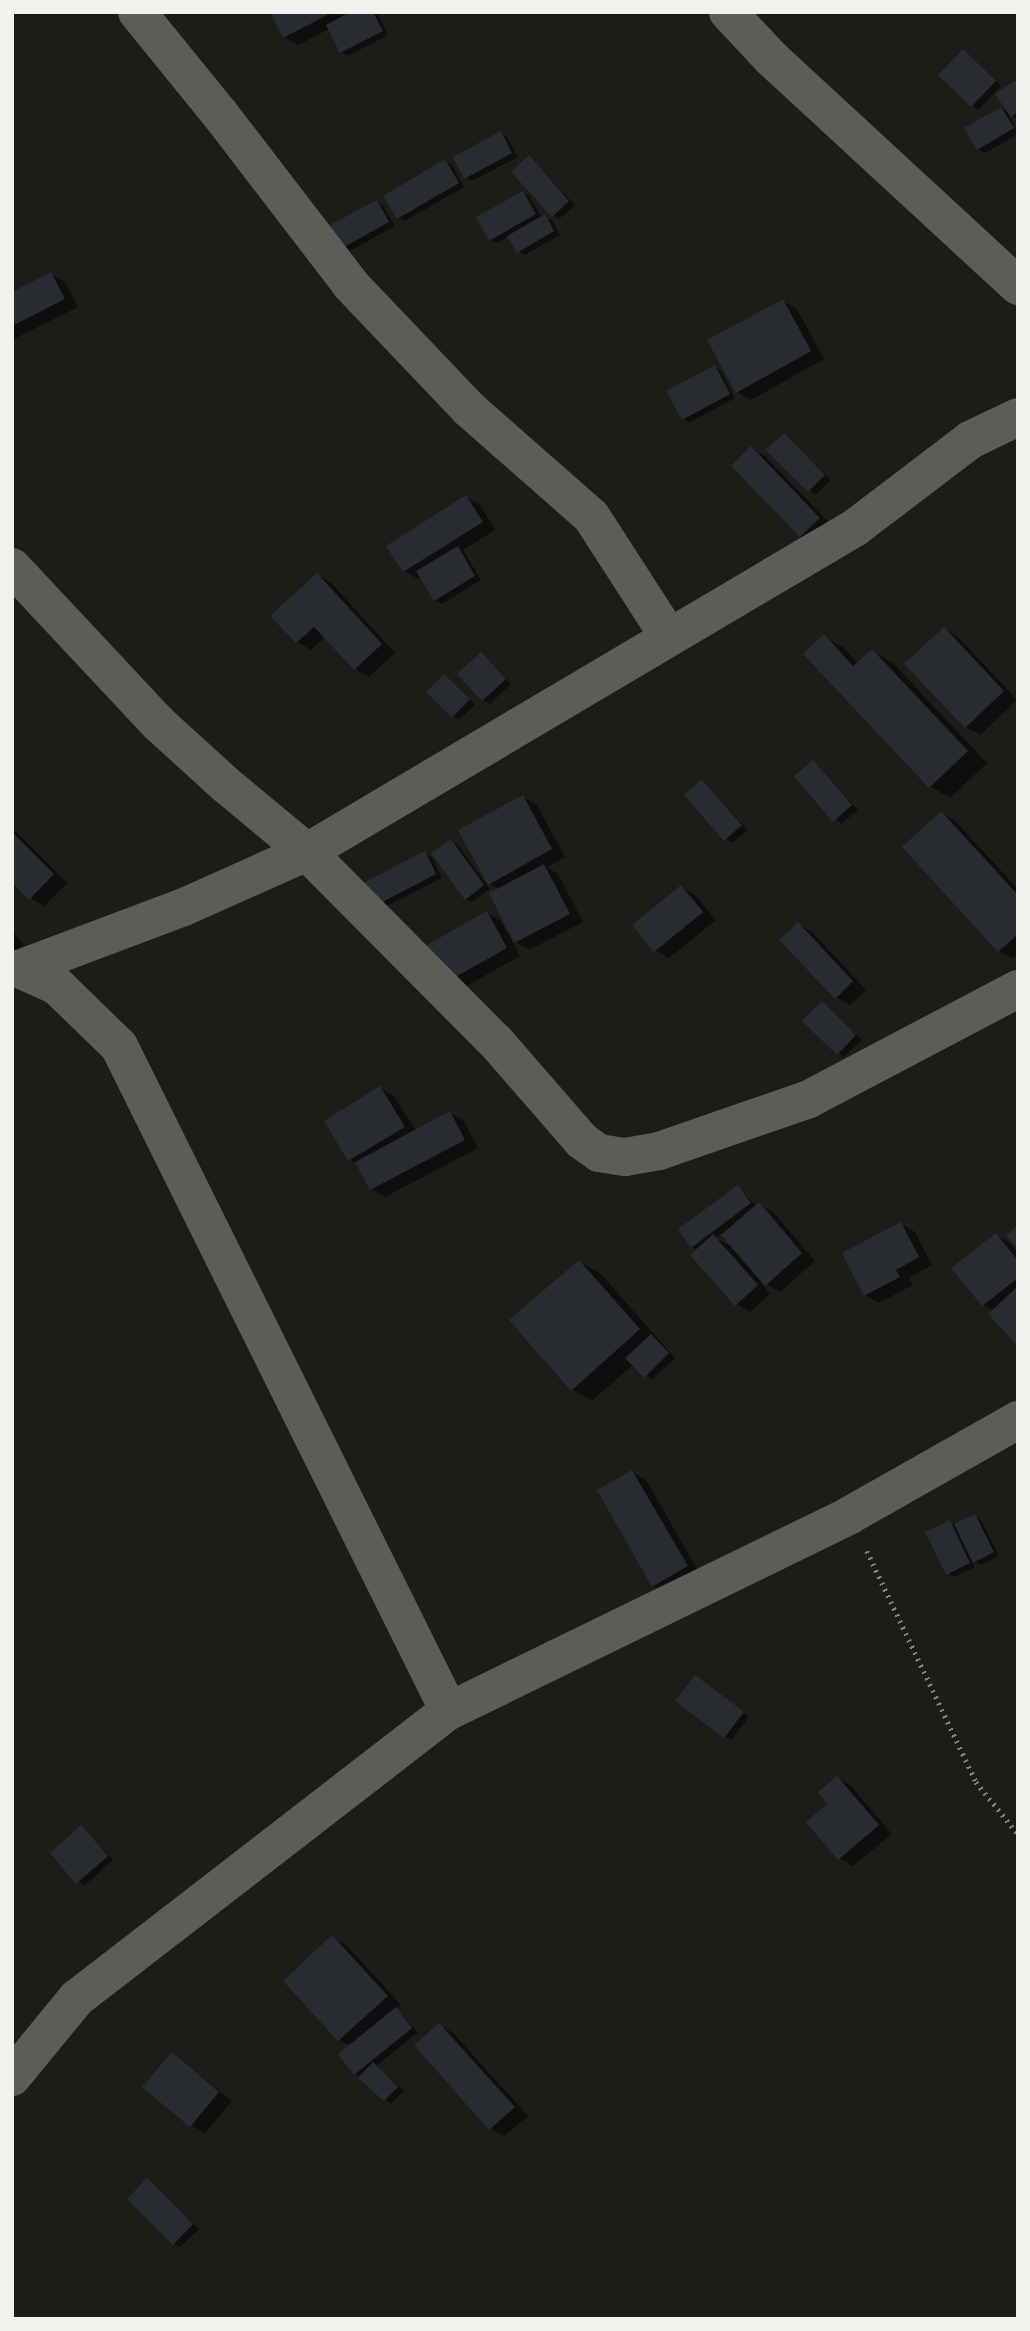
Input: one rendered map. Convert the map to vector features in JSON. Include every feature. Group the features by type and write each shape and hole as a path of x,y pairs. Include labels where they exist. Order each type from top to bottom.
{"street":[{"path":"137,12 220,114 351,285 469,409 592,516 669,637"},
{"path":"728,12 771,58 1018,286"},
{"path":"15,969 184,907 307,852 856,527 970,440 1018,417"},
{"path":"12,567 158,723 225,784 307,852 496,1042 582,1141 599,1153 625,1157 659,1151 809,1099 1018,989"},
{"path":"15,969 57,986 119,1046 449,1710"},
{"path":"12,2077 78,1998 449,1710 850,1515 1018,1420"}],"path":[{"path":"850,1515 976,1782 1018,1834"}],"building":[{"path":"270,12 333,12 283,38"},
{"path":"350,12 373,12 383,31 340,53 326,25"},
{"path":"963,49 996,81 971,107 938,75"},
{"path":"1018,79 1018,112 1011,117 995,94"},
{"path":"1001,107 1014,128 977,150 964,128"},
{"path":"501,131 512,153 464,179 453,157"},
{"path":"529,155 569,201 552,217 511,172"},
{"path":"445,159 459,183 397,219 383,196"},
{"path":"523,191 536,214 489,241 476,217"},
{"path":"377,200 389,222 342,248 330,225"},
{"path":"545,214 554,231 517,253 507,236"},
{"path":"51,272 65,299 12,326 12,292"},
{"path":"783,299 811,351 736,393 707,340"},
{"path":"715,365 730,394 682,420 666,391"},
{"path":"784,433 825,475 808,492 766,450"},
{"path":"751,446 820,518 800,537 731,466"},
{"path":"466,495 483,522 403,572 386,546"},
{"path":"458,546 475,576 434,601 416,571"},
{"path":"317,573 382,644 354,670 314,627 296,643 270,616"},
{"path":"944,627 1004,691 965,728 904,664"},
{"path":"824,634 853,666 872,649 968,751 929,788 803,654"},
{"path":"481,652 506,679 482,701 457,674"},
{"path":"444,674 470,699 452,718 426,692"},
{"path":"813,760 852,805 833,822 794,776"},
{"path":"701,779 742,825 724,841 684,795"},
{"path":"523,795 552,849 488,885 458,830"},
{"path":"941,811 1018,895 1018,934 998,952 902,847"},
{"path":"12,832 54,874 29,900 12,883"},
{"path":"451,839 484,885 465,900 431,853"},
{"path":"425,851 436,874 373,907 361,884"},
{"path":"544,864 570,914 514,943 489,893"},
{"path":"681,885 703,912 654,952 632,925"},
{"path":"487,911 507,948 441,985 420,949"},
{"path":"798,922 853,981 835,999 779,940"},
{"path":"822,1001 856,1035 837,1055 802,1021"},
{"path":"380,1086 405,1127 348,1161 324,1121"},
{"path":"450,1111 465,1140 370,1190 355,1162"},
{"path":"738,1185 751,1203 691,1248 678,1229"},
{"path":"759,1202 802,1253 765,1286 721,1235"},
{"path":"901,1222 919,1257 896,1270 900,1277 864,1296 842,1253"},
{"path":"1018,1225 1018,1249 1006,1235"},
{"path":"996,1233 1018,1261 1018,1278 982,1306 951,1268"},
{"path":"713,1234 758,1285 735,1306 690,1255"},
{"path":"579,1260 640,1329 571,1391 509,1320"},
{"path":"1018,1286 1018,1346 988,1314"},
{"path":"651,1334 669,1353 644,1378 625,1358"},
{"path":"632,1470 688,1566 652,1587 597,1490"},
{"path":"975,1514 994,1552 973,1563 954,1524"},
{"path":"950,1520 970,1563 946,1575 925,1532"},
{"path":"695,1675 744,1712 724,1738 675,1701"},
{"path":"837,1776 879,1825 838,1860 806,1822 827,1804 818,1792"},
{"path":"81,1825 108,1856 76,1884 50,1853"},
{"path":"332,1935 388,1996 338,2041 283,1981"},
{"path":"396,2007 412,2028 354,2075 338,2054"},
{"path":"439,2023 515,2107 489,2130 414,2045"},
{"path":"172,2052 219,2092 190,2127 142,2087"},
{"path":"373,2062 398,2087 384,2101 358,2078"},
{"path":"147,2178 193,2224 173,2245 127,2199"}]}
